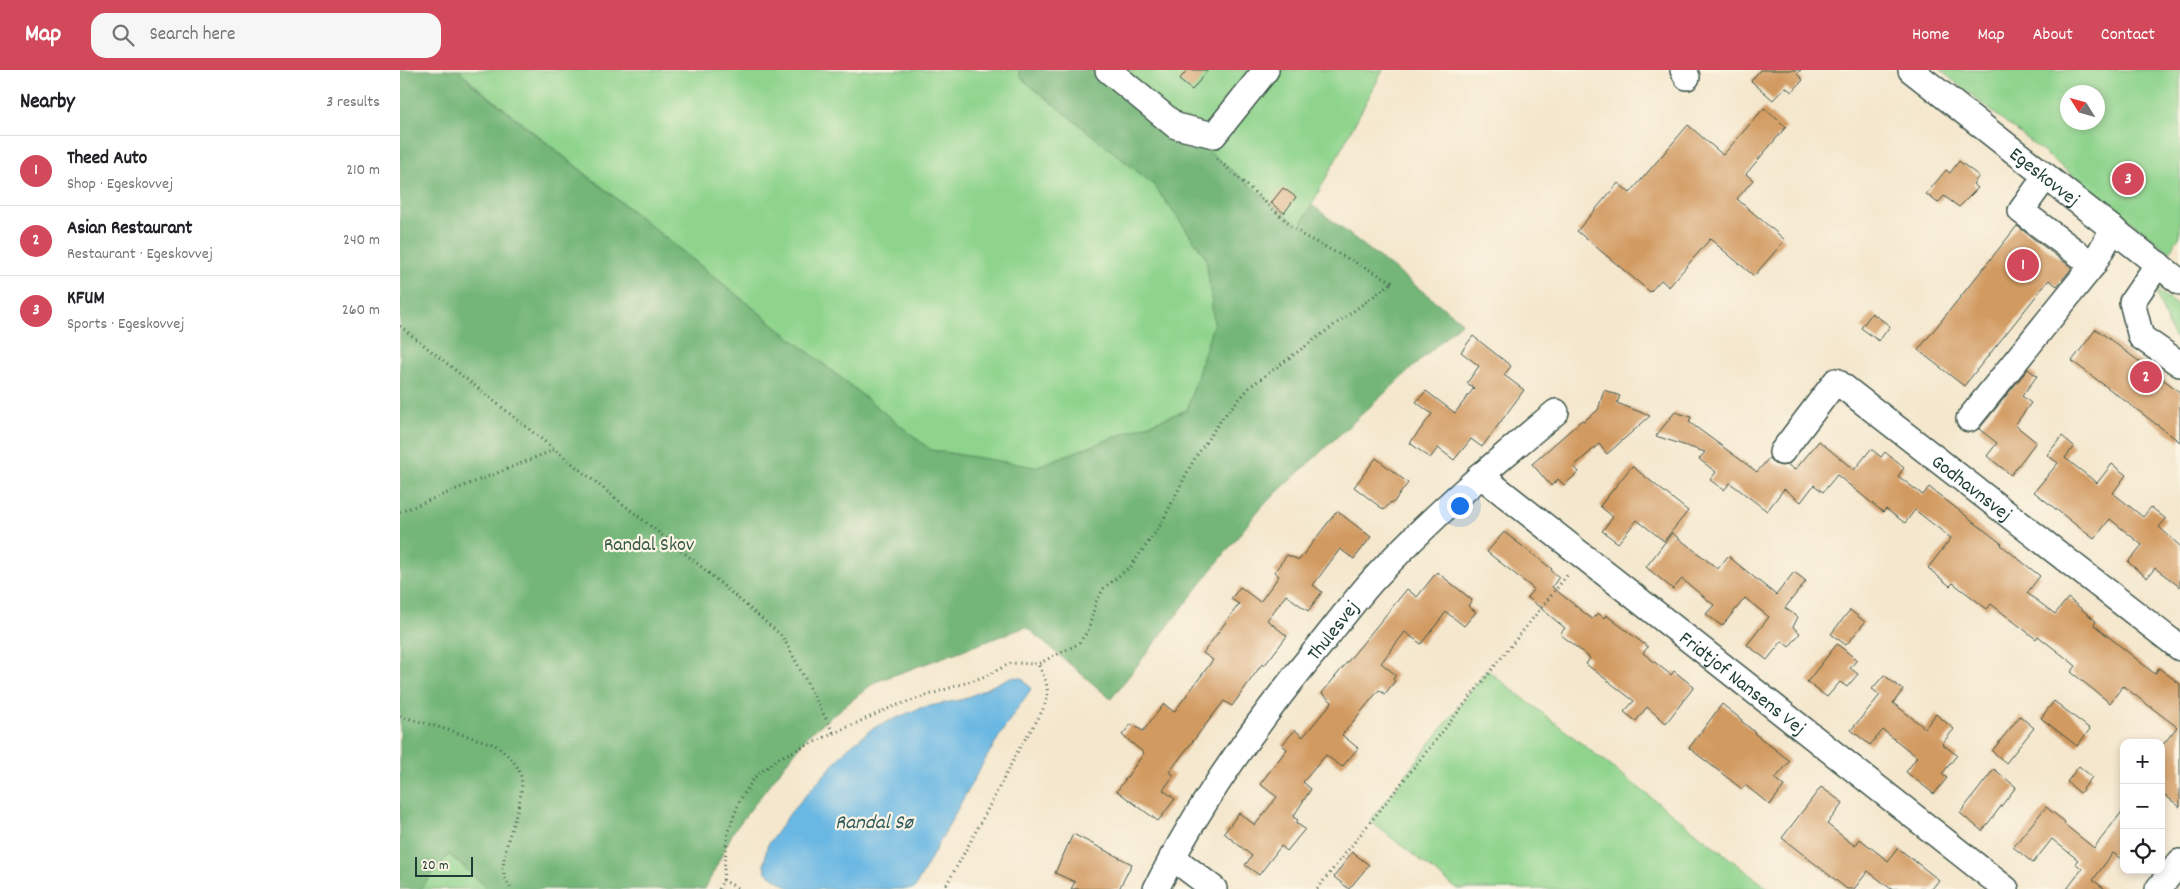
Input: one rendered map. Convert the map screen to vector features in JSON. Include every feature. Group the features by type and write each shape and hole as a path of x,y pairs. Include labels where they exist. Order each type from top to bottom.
{"street":[{"path":"1108,70 1176,126 1214,135 1266,70"},
{"name":"Egeskovvej","path":"1911,70 2174,275"},
{"path":"2046,176 2021,211 2093,265"},
{"path":"1969,419 2093,265 2113,229"},
{"path":"2174,275 2132,302 2141,337 2180,364"},
{"name":"Godhavnsvej","path":"1782,452 1836,381 2180,648"},
{"name":"Thulesvej","path":"1156,889 1172,857 1223,775 1289,682 1372,581 1480,475 1556,412"},
{"name":"Fridtjof Nansens Vej","path":"1480,475 2006,889"},
{"path":"1172,857 1214,889"},
{"path":"2158,889 2180,862"}],"path":[{"path":"718,889 723,880 728,831 740,800 755,777 779,758 892,707 986,676 1011,663 1038,664 1078,644 1088,630 1096,602 1104,588 1131,566 1160,526 1193,461 1223,417 1251,386 1393,282 1302,235 1214,157 1214,135"},
{"path":"400,326 698,564 783,637 834,734"},
{"path":"400,512 554,450"},
{"path":"1317,889 1583,555"},
{"path":"944,889 1041,713 1047,696 1046,680 1038,664"},
{"path":"400,716 494,745 511,760 520,772 522,787 504,857 503,874 509,886 513,889"},
{"path":"723,880 738,889"}],"green space":[{"name":"Randal Skov","path":"400,70 459,70 471,83 931,450 1035,467 1187,410 1214,322 1206,257 1153,184 1021,78 1019,70 1111,70 1300,227 1312,205 1462,322 1261,507 1111,699 1026,627 875,682 808,735 733,832 705,889 488,889 449,854 420,889 400,889"},
{"path":"459,70 1019,70 1021,78 1153,184 1206,257 1214,322 1187,410 1035,467 931,450 471,82"},
{"path":"1111,70 1383,70 1300,227"},
{"path":"1940,70 2180,70 2180,236 2169,252"},
{"path":"2158,291 2180,308 2180,341 2173,336 2156,294"},
{"path":"1487,670 1769,889 1457,889 1370,821"},
{"path":"449,854 488,889 420,889"}],"water":[{"name":"Randal Sø","path":"1011,677 1022,678 1031,689 984,762 914,889 791,889 766,872 764,866 767,846 791,812 848,748 873,728 920,708 964,699"}],"building":[{"path":"1187,70 1208,70 1192,90 1179,80"},
{"path":"1760,70 1801,70 1797,74 1803,80 1792,92 1785,87 1773,100 1751,81"},
{"path":"1764,108 1786,127 1746,174 1753,180 1737,199 1785,240 1754,276 1710,239 1669,287 1661,280 1650,292 1577,231 1618,183 1630,193 1688,125 1723,155"},
{"path":"1959,161 1979,176 1973,184 1978,188 1959,207 1944,196 1938,203 1926,194 1946,170 1950,173"},
{"path":"1283,188 1296,197 1284,213 1271,203"},
{"path":"2017,226 2072,268 2057,286 2049,280 1964,386 1918,350"},
{"path":"1872,313 1890,326 1879,341 1861,328"},
{"path":"2096,329 2180,392 2180,442 2072,361"},
{"path":"1473,336 1511,366 1504,375 1524,390 1482,447 1471,439 1454,460 1438,448 1430,458 1410,443 1432,414 1416,402 1426,391 1455,413 1474,388 1467,383 1479,366 1461,352"},
{"path":"2028,369 2037,376 2022,396 2031,403 2015,425 2036,442 2011,475 1987,456 1997,443 1979,429"},
{"path":"1604,390 1620,396 1617,403 1650,416 1607,454 1599,444 1574,466 1579,472 1564,485 1558,479 1551,486 1532,464 1582,420 1584,421 1598,410"},
{"path":"1675,412 1691,417 1689,422 1757,472 1769,458 1774,464 1788,465 1795,470 1819,441 1854,470 1871,449 1881,457 1885,452 1904,468 1898,476 1923,495 1929,487 2040,576 2027,593 2055,614 2068,598 2096,621 2094,625 2155,674 2159,668 2180,684 2180,807 2165,795 2165,742 2177,727 2123,686 2110,703 2071,672 2076,666 2038,636 2036,639 1991,604 1987,609 1953,583 1950,586 1928,568 1951,538 1915,510 1905,523 1886,509 1883,512 1837,475 1823,492 1814,485 1801,502 1784,489 1767,511 1730,483 1724,490 1710,480 1716,472 1699,459 1705,452 1656,436"},
{"path":"2062,436 2074,446 2065,458 2097,483 2112,464 2126,475 2113,493 2143,517 2151,507 2166,519 2159,527 2180,546 2180,587 2155,568 2147,578 2128,562 2142,545 2110,519 2094,539 2034,492 2058,463 2047,455"},
{"path":"1376,458 1408,483 1393,503 1391,502 1384,510 1354,487"},
{"path":"1632,466 1688,511 1664,541 1637,520 1618,543 1602,531 1613,517 1600,506"},
{"path":"1337,511 1371,537 1354,559 1340,549 1313,585 1322,592 1308,611 1286,595 1267,620 1287,636 1264,666 1262,664 1232,706 1224,701 1169,772 1174,775 1163,790 1175,799 1158,821 1117,791 1144,753 1122,735 1131,724 1143,731 1164,704 1174,712 1213,660 1203,653 1239,604 1231,599 1240,587 1260,602 1279,576 1274,572 1287,555 1299,560"},
{"path":"1504,532 1552,569 1551,571 1559,577 1552,587 1592,619 1598,613 1604,618 1606,615 1648,647 1643,653 1671,675 1674,671 1694,687 1666,723 1647,707 1636,721 1624,712 1634,701 1586,664 1590,658 1560,634 1565,628 1527,597 1534,589 1487,552"},
{"path":"1672,533 1718,569 1728,556 1776,595 1794,572 1806,581 1785,608 1798,617 1793,627 1800,633 1789,647 1782,641 1767,660 1747,645 1769,617 1745,598 1722,626 1706,614 1714,605 1682,579 1673,589 1646,567"},
{"path":"1437,572 1472,600 1468,606 1476,612 1464,626 1446,612 1421,644 1405,632 1381,663 1396,675 1393,679 1395,681 1385,694 1379,690 1342,735 1358,748 1342,767 1326,755 1303,782 1311,789 1293,817 1298,820 1296,823 1305,829 1287,851 1281,846 1259,875 1245,865 1252,856 1224,833 1239,813 1255,825 1277,797 1260,784 1287,749 1282,745 1295,730 1303,737 1332,702 1322,693 1407,589 1417,597"},
{"path":"1850,610 1865,622 1846,645 1831,634"},
{"path":"1837,644 1857,660 1850,668 1858,674 1847,687 1840,682 1827,697 1807,682"},
{"path":"1884,675 1903,690 1893,703 1925,728 1936,714 1954,729 1942,744 1957,755 1942,774 1947,778 1934,794 1906,772 1917,757 1883,730 1870,745 1851,730 1880,695 1872,689"},
{"path":"2054,701 2090,729 2077,746 2041,718"},
{"path":"1722,704 1742,720 1754,733 1790,761 1775,779 1784,786 1770,805 1745,785 1742,789 1689,748"},
{"path":"2020,716 2034,728 2006,763 1992,751"},
{"path":"2079,766 2092,777 2080,793 2067,782"},
{"path":"1994,769 2016,787 1982,831 1960,813"},
{"path":"1821,787 1843,803 1827,824 1855,846 1860,839 1888,861 1898,848 1939,880 1932,889 1891,889 1868,871 1854,889 1847,889 1782,838"},
{"path":"2046,807 2094,848 2120,814 2120,858 2113,853 2093,880 2105,889 2067,889 2082,869 2075,863 2078,860 2052,839 2033,863 2013,847"},
{"path":"1073,834 1132,864 1119,889 1071,889 1075,882 1055,873"},
{"path":"1352,852 1369,865 1349,889 1334,877"}],"place":[{"name":"KFUM","path":"2128,179"},
{"name":"Theed Auto","path":"2023,265"},
{"name":"Asian Restaurant","path":"2146,377"}]}
